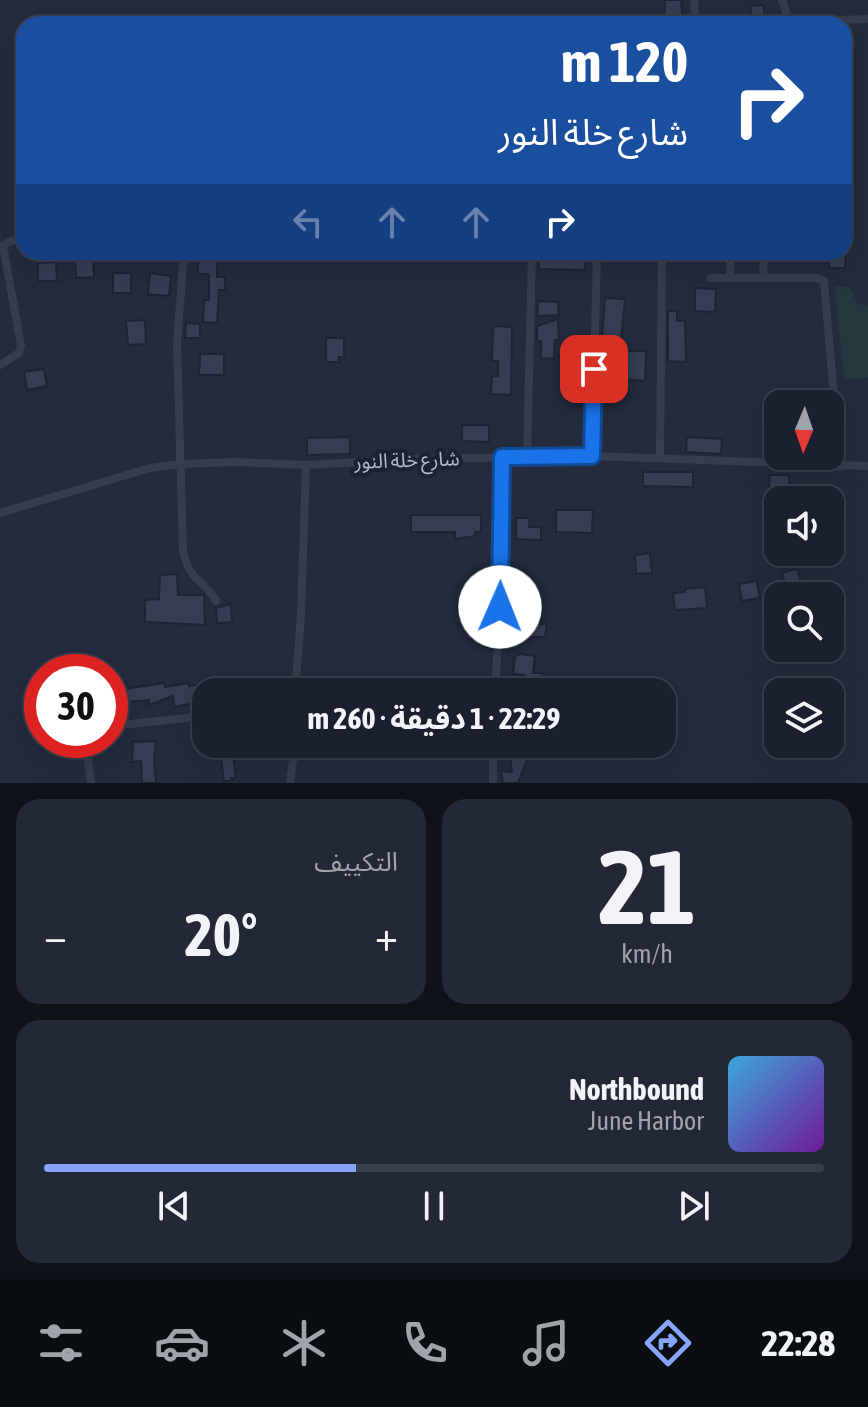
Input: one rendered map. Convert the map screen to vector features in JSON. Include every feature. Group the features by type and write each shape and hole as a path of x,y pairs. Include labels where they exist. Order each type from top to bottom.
{"street":[{"path":"0,365 19,353 21,346 2,246"},
{"path":"183,260 177,343 181,527 186,566 193,579 216,601"},
{"path":"527,457 532,260"},
{"path":"592,456 597,260"},
{"path":"660,458 662,260"},
{"path":"730,277 731,260"},
{"path":"763,278 764,260"},
{"path":"711,278 816,278 824,281 833,390"},
{"name":"شارع خلة النور","path":"0,513 150,468 180,464 236,462 306,465 592,456 764,463"},
{"path":"496,678 502,457"},
{"path":"296,678 306,465"},
{"name":"شارع خلة النور","path":"844,467 868,466"},
{"path":"128,724 192,717"},
{"path":"88,758 91,783"},
{"path":"290,783 293,758"},
{"path":"493,758 493,783"}],"shaded area":[{"path":"835,286 849,287 858,304 868,306 868,378 844,379"}],"building":[{"path":"665,0 681,0 683,16 664,16"},
{"path":"763,5 765,16 752,16 750,6"},
{"path":"75,260 93,260 94,277 76,278"},
{"path":"198,260 217,260 217,277 225,277 225,290 219,290 217,323 203,322 204,300 209,300 209,274 198,274"},
{"path":"539,260 585,260 585,270 539,269"},
{"path":"830,260 846,260 845,268 829,268"},
{"path":"56,262 57,281 38,281 38,263"},
{"path":"113,273 131,273 131,293 113,293"},
{"path":"150,273 171,276 169,296 148,294"},
{"path":"695,288 716,289 715,312 695,311"},
{"path":"605,298 625,299 623,351 646,351 645,381 607,377 607,338 602,338"},
{"path":"538,301 558,302 559,315 537,316"},
{"path":"668,311 677,311 677,321 685,321 686,362 668,361"},
{"path":"558,319 559,340 555,340 554,359 541,358 537,326"},
{"path":"145,320 146,344 128,345 126,321"},
{"path":"186,323 200,324 200,338 185,338"},
{"path":"493,326 512,327 511,395 491,394 492,376 498,376 498,361 492,361"},
{"path":"326,338 344,338 344,357 339,357 339,362 326,362"},
{"path":"200,354 224,354 224,375 199,375"},
{"path":"44,369 47,386 27,390 24,372"},
{"path":"462,425 489,425 489,442 462,441"},
{"path":"350,437 350,454 307,455 307,438"},
{"path":"687,437 722,439 721,454 686,452"},
{"path":"643,472 693,472 693,487 643,486"},
{"path":"770,475 789,475 789,486 769,486"},
{"path":"556,510 593,510 592,533 556,532"},
{"path":"411,515 481,515 481,532 455,539 455,532 411,532"},
{"path":"516,518 530,518 529,527 541,527 541,540 516,539"},
{"path":"650,553 652,573 636,574 635,555"},
{"path":"797,569 801,582 785,582 782,573"},
{"path":"177,574 178,595 204,595 205,625 145,622 145,600 159,599 160,575"},
{"path":"757,581 760,598 742,601 739,584"},
{"path":"705,587 707,608 675,610 673,593"},
{"path":"515,599 531,599 531,624 547,624 545,637 521,637 521,624 515,623"},
{"path":"231,604 232,622 217,623 216,608"},
{"path":"520,654 535,656 533,673 542,673 542,678 522,678 524,675 513,674 515,657"},
{"path":"165,683 165,687 188,683 192,685 192,704 174,707 173,696 149,705 149,700 128,702 128,688"},
{"path":"156,741 156,783 142,783 141,761 132,762 133,742"},
{"path":"221,758 234,758 236,778 224,781"},
{"path":"510,758 528,758 518,783 503,783 501,771 512,772"}],"route":[{"path":"500,607 502,457 592,456 594,369"}]}
